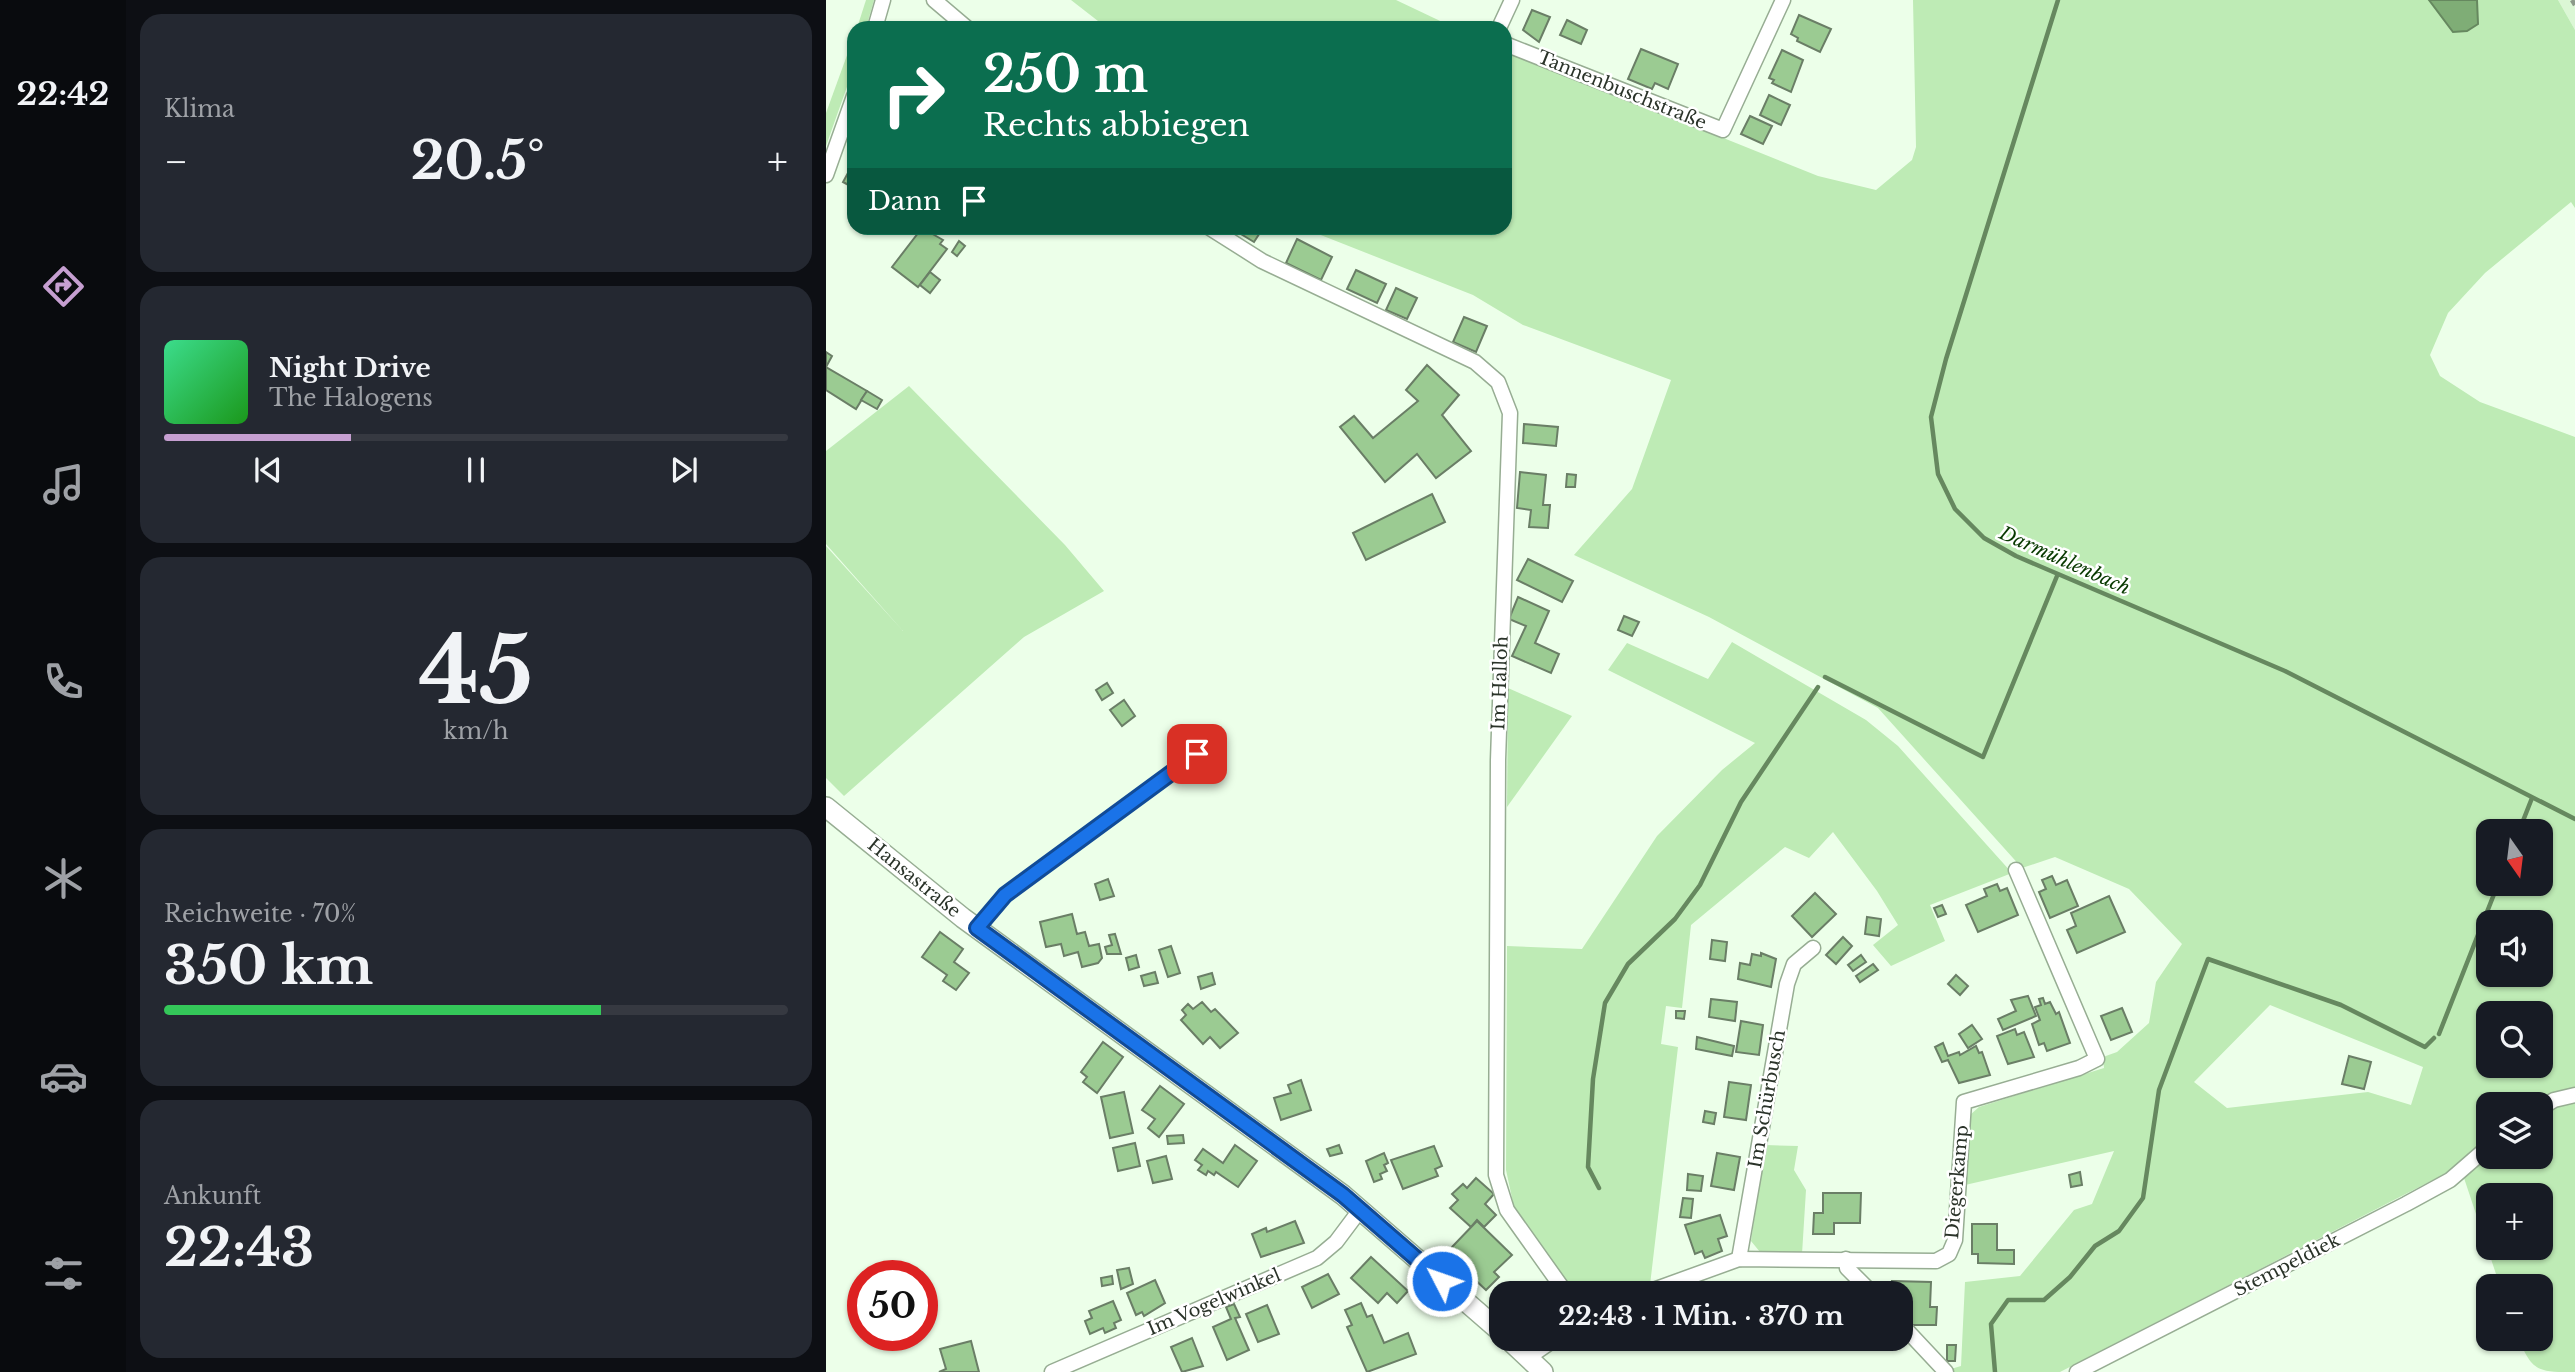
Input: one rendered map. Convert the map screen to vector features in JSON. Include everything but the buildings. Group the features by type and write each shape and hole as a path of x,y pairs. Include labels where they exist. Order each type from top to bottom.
{"main road":[{"name":"Hansastraße","path":"826,807 977,928 1360,1210 1489,1323"},
{"path":"1522,1351 1543,1372"}],"street":[{"path":"877,21 883,0"},
{"path":"934,0 959,21"},
{"path":"1502,21 1512,0"},
{"name":"Tannenbuschstraße","path":"1512,47 1723,130 1783,0"},
{"path":"826,175 847,116"},
{"name":"Im Halloh","path":"1221,235 1262,261 1475,362 1498,382 1510,412 1498,760 1496,1175 1507,1210 1557,1281"},
{"name":"Diegerkamp","path":"1678,1281 1739,1259 1936,1261 1949,1254 1955,1240 1964,1102 2079,1068 2097,1059 2016,870"},
{"name":"Im Schürbusch","path":"1739,1259 1787,984 1794,964 1813,948"},
{"path":"2553,1101 2575,1095"},
{"name":"Stempeldiek","path":"2077,1372 2406,1205 2450,1180 2476,1157"},
{"name":"Im Vogelwinkel","path":"1052,1372 1317,1258 1336,1242 1360,1210"},
{"path":"1846,1259 1847,1268 1860,1281"},
{"path":"1913,1337 1947,1372"},
{"path":"1529,1357 1538,1351"}],"lane":[{"path":"977,928 1005,895 1197,754"}],"shaded area":[{"path":"866,0 874,0 868,21 859,21"},
{"path":"1071,0 1396,0 1440,21 1098,21"},
{"path":"1913,0 2558,0 2575,30 2575,208 2571,202 2485,273 2448,313 2430,355 2440,376 2480,402 2575,437 2575,1372 2538,1368 2525,1351 2553,1351 2553,1274 2496,1274 2491,1260 2553,1260 2553,1183 2476,1183 2476,1214 2460,1166 2060,1372 1952,1372 1951,1369 1961,1366 1965,1282 2020,1276 2074,1210 2092,1204 2114,1151 1965,1185 1970,1115 1979,1107 2104,1068 2103,1057 2117,1052 2149,1023 2156,982 2182,944 2129,889 2055,857 2022,868 1878,708 1709,617 1574,555 1632,489 1671,380 1523,325 1473,295 1321,235 1512,235 1512,53 1818,176 1876,190 1912,160 1916,147","holes":["2270,1005 2423,1067 2411,1105 2368,1092 2227,1108 2194,1082"]},
{"path":"2429,0 2477,0 2478,24 2467,31 2453,32"},
{"path":"2558,0 2575,0 2575,30"},
{"path":"847,55 847,87 826,146 826,113"},
{"path":"909,386 1065,545 1104,591 1024,637 844,796 826,778 826,546 903,631 826,544 826,451"},
{"path":"1732,642 1866,720 1898,746 2012,873 1930,905 1945,941 1891,966 1873,945 1898,925 1877,891 1833,832 1809,858 1785,847 1691,925 1682,1008 1666,1006 1661,1044 1678,1047 1650,1281 1566,1281 1527,1233 1514,1207 1506,1170 1507,946 1582,949 1657,836 1722,770 1755,743 1608,670 1627,643 1708,679"},
{"path":"1508,688 1572,716 1507,807"},
{"path":"1765,1145 1798,1146 1794,1170 1806,1190 1802,1254 1760,1252 1751,1241"}],"waterway":[{"name":"Darmühlenbach","path":"2058,0 1946,359 1931,417 1938,474 1955,509 1984,538 2016,556 2285,671 2575,819"},
{"path":"1825,677 1983,757 2057,576"},
{"path":"1599,1188 1588,1167 1593,1079 1605,1003 1628,964 1675,919 1700,885 1741,802 1818,687"},
{"path":"2524,819 2532,798"},
{"path":"2439,1034 2493,896"},
{"path":"1995,1372 1991,1324 2008,1300 2044,1300 2070,1277 2095,1246 2119,1231 2143,1198 2159,1090 2208,959 2341,1005 2425,1047 2434,1038"}],"railway":[{"path":"2572,0 2575,5"}],"route":[{"path":"1197,754 1005,895 977,928 1343,1195 1442,1281"}]}
